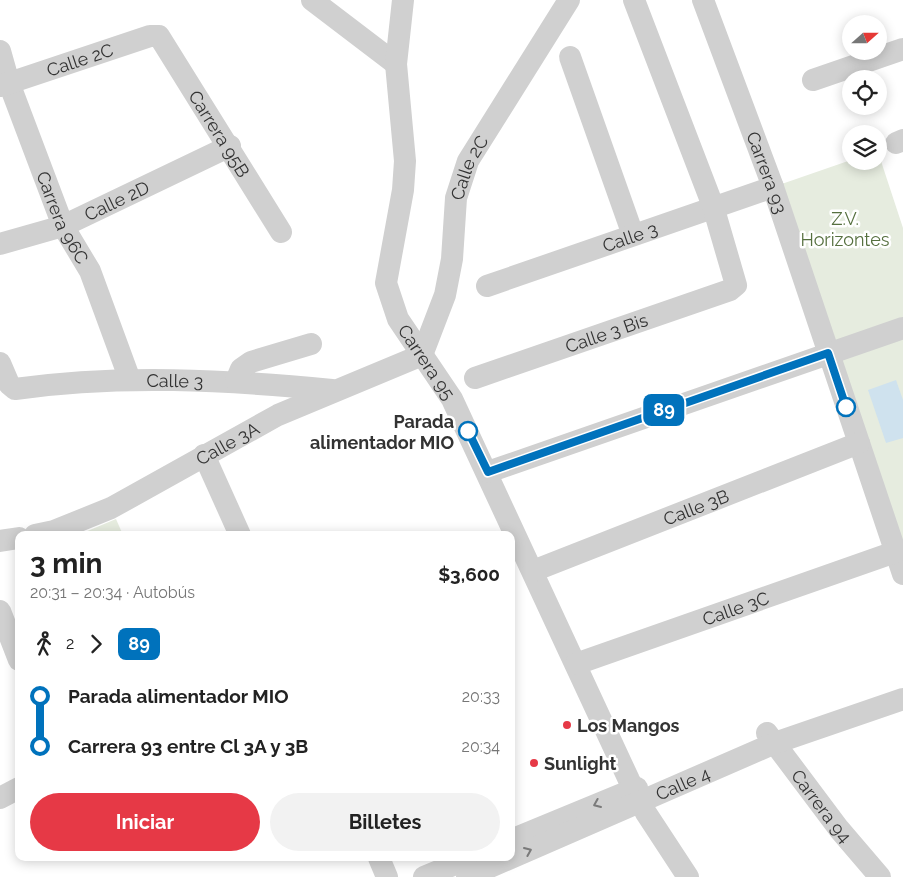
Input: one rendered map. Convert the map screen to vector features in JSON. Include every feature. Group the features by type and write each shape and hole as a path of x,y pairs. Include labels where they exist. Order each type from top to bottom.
{"street":[{"path":"312,0 396,64"},
{"name":"Carrera 95","path":"403,0 396,64 405,160 403,190 386,283 398,319 452,398 488,472 510,531"},
{"name":"Calle 2C","path":"422,355 445,295 452,259 456,198 468,161 569,0"},
{"path":"634,0 713,206"},
{"name":"Carrera 93","path":"703,0 773,187 903,574"},
{"name":"Calle 2C","path":"4,85 150,36 159,36"},
{"name":"Carrera 95B","path":"159,36 230,146 281,232"},
{"path":"813,80 903,49"},
{"name":"Carrera 96C","path":"0,51 4,85 63,226 90,271 130,380"},
{"path":"570,57 633,235"},
{"name":"Calle 2D","path":"0,244 63,226 230,146"},
{"name":"Calle 3","path":"487,286 713,206 773,187"},
{"name":"Calle 3 Bis","path":"476,378 730,290 736,285 713,206"},
{"path":"488,472 903,328"},
{"path":"236,381 241,369 251,362 311,344"},
{"name":"Calle 3A","path":"54,531 111,508 278,415 422,355"},
{"name":"Calle 3","path":"0,363 9,384 15,389 130,380 236,381 335,390"},
{"name":"Calle 3B","path":"533,571 859,443"},
{"path":"204,455 238,531"},
{"path":"0,541 15,539"},
{"name":"Carrera 95","path":"516,547 533,571 637,796 688,877"},
{"name":"Calle 3C","path":"576,664 895,552"},
{"path":"0,611 15,650"},
{"name":"Calle 4","path":"515,854 637,796 903,683"},
{"name":"Calle 4","path":"770,738 903,699"},
{"name":"Carrera 94","path":"770,738 839,829 880,877"},
{"path":"0,798 15,790"},
{"name":"Calle 4","path":"515,839 637,796"},
{"path":"379,861 387,877"},
{"path":"424,877 463,861"},
{"name":"Calle 4","path":"467,877 501,861"}],"green space":[{"name":"Z.V. Horizontes","path":"842,163 842,170 884,170 903,228 903,574 773,187"},
{"path":"116,519 121,531 88,531"}],"water":[{"path":"896,380 903,400 903,438 886,443 868,390"}],"bus line":[{"name":"89","path":"468,431 488,472 828,353 846,407"}],"place":[{"name":"Parada alimentador MIO","path":"468,431"},
{"name":"Los Mangos","path":"567,725"},
{"name":"Sunlight","path":"534,763"}]}
